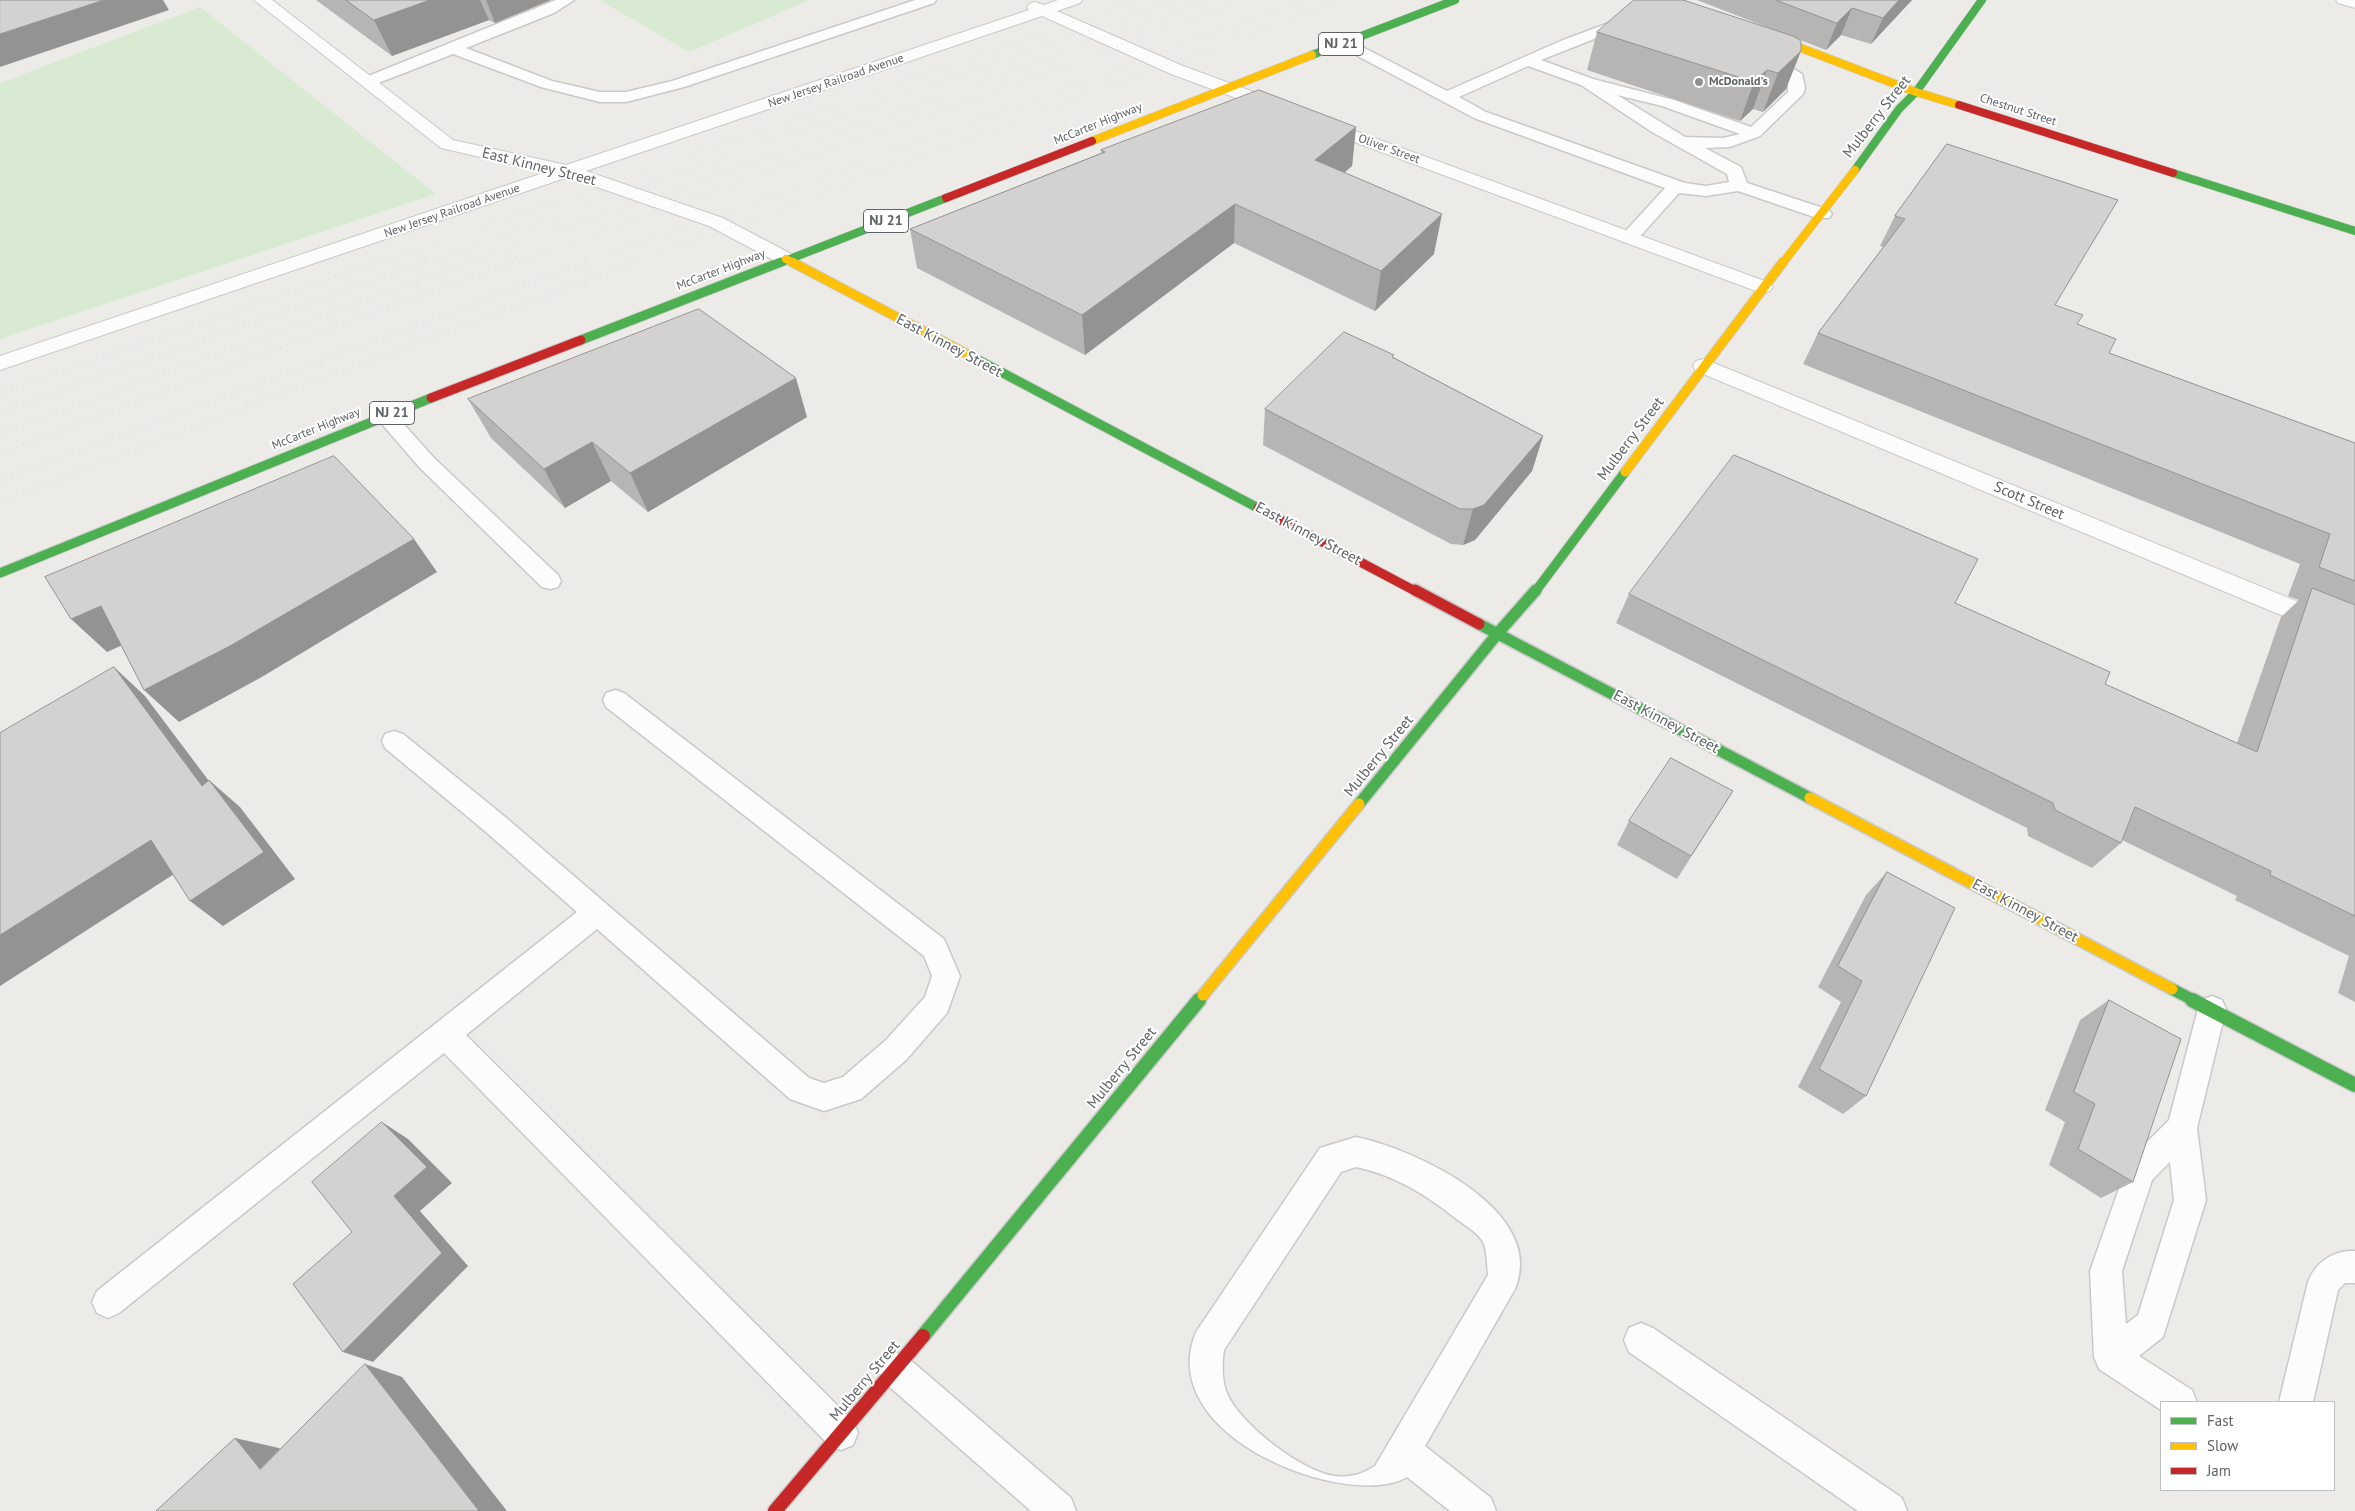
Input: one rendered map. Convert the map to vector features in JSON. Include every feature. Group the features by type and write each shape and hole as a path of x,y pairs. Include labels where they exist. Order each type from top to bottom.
{"street":[{"name":"East Kinney Street","path":"262,0 447,144 570,172 716,222 2355,1085"},
{"name":"Oliver Street","path":"1020,0 1177,70 1763,287"},
{"name":"New Jersey Railroad Avenue","path":"0,363 570,172 1074,0"},
{"name":"McCarter Highway","path":"0,573 385,416 1455,0"},
{"name":"Mulberry Street","path":"774,1511 896,1370 1498,634 1546,579 1763,287 1822,214 1899,110 1916,92 1982,0"},
{"path":"2344,0 2355,3"},
{"name":"Chestnut Street","path":"1757,30 1916,92 2355,231"},
{"name":"Scott Street","path":"1704,366 2355,636"}],"lane":[{"path":"367,82 549,10 567,0"},
{"path":"452,48 547,84 600,96 626,97 678,84 929,0"},
{"path":"1446,97 1617,24 1645,26"},
{"path":"1344,43 1480,115 1676,186 1706,191 1738,186 1822,214"},
{"path":"1680,139 1716,144 1739,142 1754,132 1795,94 1797,88 1796,78 1785,70 1748,58"},
{"path":"1528,61 1587,82 1668,103 1754,132"},
{"path":"1587,82 1658,129 1680,139 1735,171 1738,186"},
{"path":"1629,238 1676,186"},
{"path":"385,416 427,463 550,581"},
{"path":"394,741 495,824 800,1089 824,1097 851,1089 896,1050 937,1004 946,976 934,948 615,700"},
{"path":"108,1302 597,913"},
{"path":"2111,1357 2151,1325 2190,1200 2182,1128 2212,1009"},
{"path":"444,1033 841,1433"},
{"path":"2111,1357 2106,1271 2140,1171 2182,1128"},
{"path":"1356,1152 1383,1156 1412,1169 1441,1188 1492,1228 1502,1254 1504,1278 1404,1452 1387,1478 1370,1490 1352,1494 1328,1492 1300,1482 1262,1457 1234,1432 1216,1407 1206,1380 1205,1362 1208,1344 1331,1158 1356,1152"},
{"path":"2296,1401 2324,1282 2338,1269 2355,1267"},
{"path":"1641,1340 1889,1511"},
{"path":"2111,1357 2178,1401"},
{"path":"896,1370 1058,1511"},
{"path":"1404,1452 1478,1511"}],"green space":[{"path":"810,0 689,52 601,1"},
{"path":"200,7 436,194 0,339 0,83"}],"building":[{"path":"0,0 104,0 0,34"},
{"path":"346,0 430,0 374,20"},
{"path":"1634,0 1683,0 1793,36 1801,41 1801,51 1778,73 1767,70 1754,82 1597,32"},
{"path":"1776,0 1899,0 1883,18 1852,8 1837,23"},
{"path":"1259,90 1356,127 1315,160 1442,214 1381,271 1235,204 1082,315 910,229 1105,152 1101,150"},
{"path":"1947,144 2118,200 2055,305 2083,315 2077,324 2116,339 2109,353 2355,443 2355,581 2319,567 2330,534 1818,333 1905,219 1895,216"},
{"path":"699,309 796,378 630,473 592,442 544,469 468,399"},
{"path":"1344,332 1394,355 1392,357 1543,436 1484,505 1473,509 1460,509 1265,409"},
{"path":"1734,455 1978,559 1955,603 2110,672 2105,684 2257,752 2312,588 2355,605 2355,916 2270,875 2271,871 2135,807 2121,843 2055,810 2053,803 1629,594"},
{"path":"334,456 414,539 230,646 144,690 101,606 71,619 45,577"},
{"path":"114,667 202,786 209,780 264,852 190,901 151,840 0,935 0,733"},
{"path":"1671,758 1733,791 1691,856 1629,821"},
{"path":"1887,872 1955,908 1866,1096 1819,1069 1862,981 1838,966"},
{"path":"2109,1000 2181,1039 2133,1182 2078,1149 2095,1104 2074,1092"},
{"path":"382,1122 427,1167 394,1196 442,1253 343,1352 293,1284 352,1232 312,1182"},
{"path":"365,1364 479,1511 156,1511 235,1438 260,1469"}],"railway":[{"path":"374,264 1137,0"},
{"path":"423,264 1174,0"},
{"path":"465,264 1211,0"},
{"path":"510,264 1248,0"},
{"path":"584,264 1305,0"},
{"path":"632,264 1341,0"},
{"path":"0,393 378,262"},
{"path":"0,412 426,262"},
{"path":"0,434 469,262"},
{"path":"0,453 375,312 514,262"},
{"path":"0,480 588,262"},
{"path":"0,502 238,410 635,262"}],"traffic: fast":[{"path":"1312,55 1455,0"},
{"path":"1855,170 1899,109 1916,92 1982,0"},
{"path":"2173,173 2355,231"},
{"path":"581,340 946,198"},
{"path":"967,354 1258,508"},
{"path":"0,573 431,398"},
{"path":"1359,804 1498,633 1546,579 1625,472"},
{"path":"1479,624 1810,798"},
{"path":"2172,989 2355,1085"},
{"path":"923,1336 1203,995"}],"traffic: slow":[{"path":"1767,35 1916,92 1959,105"},
{"path":"1092,141 1312,55"},
{"path":"1625,472 1763,287 1823,214 1855,170"},
{"path":"786,259 967,354"},
{"path":"1810,798 2172,989"},
{"path":"1203,995 1359,804"}],"traffic: jam":[{"path":"1959,105 2173,173"},
{"path":"946,198 1092,141"},
{"path":"431,398 581,340"},
{"path":"1258,508 1479,624"},
{"path":"775,1511 923,1336"}],"place":[{"name":"McDonald's","path":"1699,82"}]}
